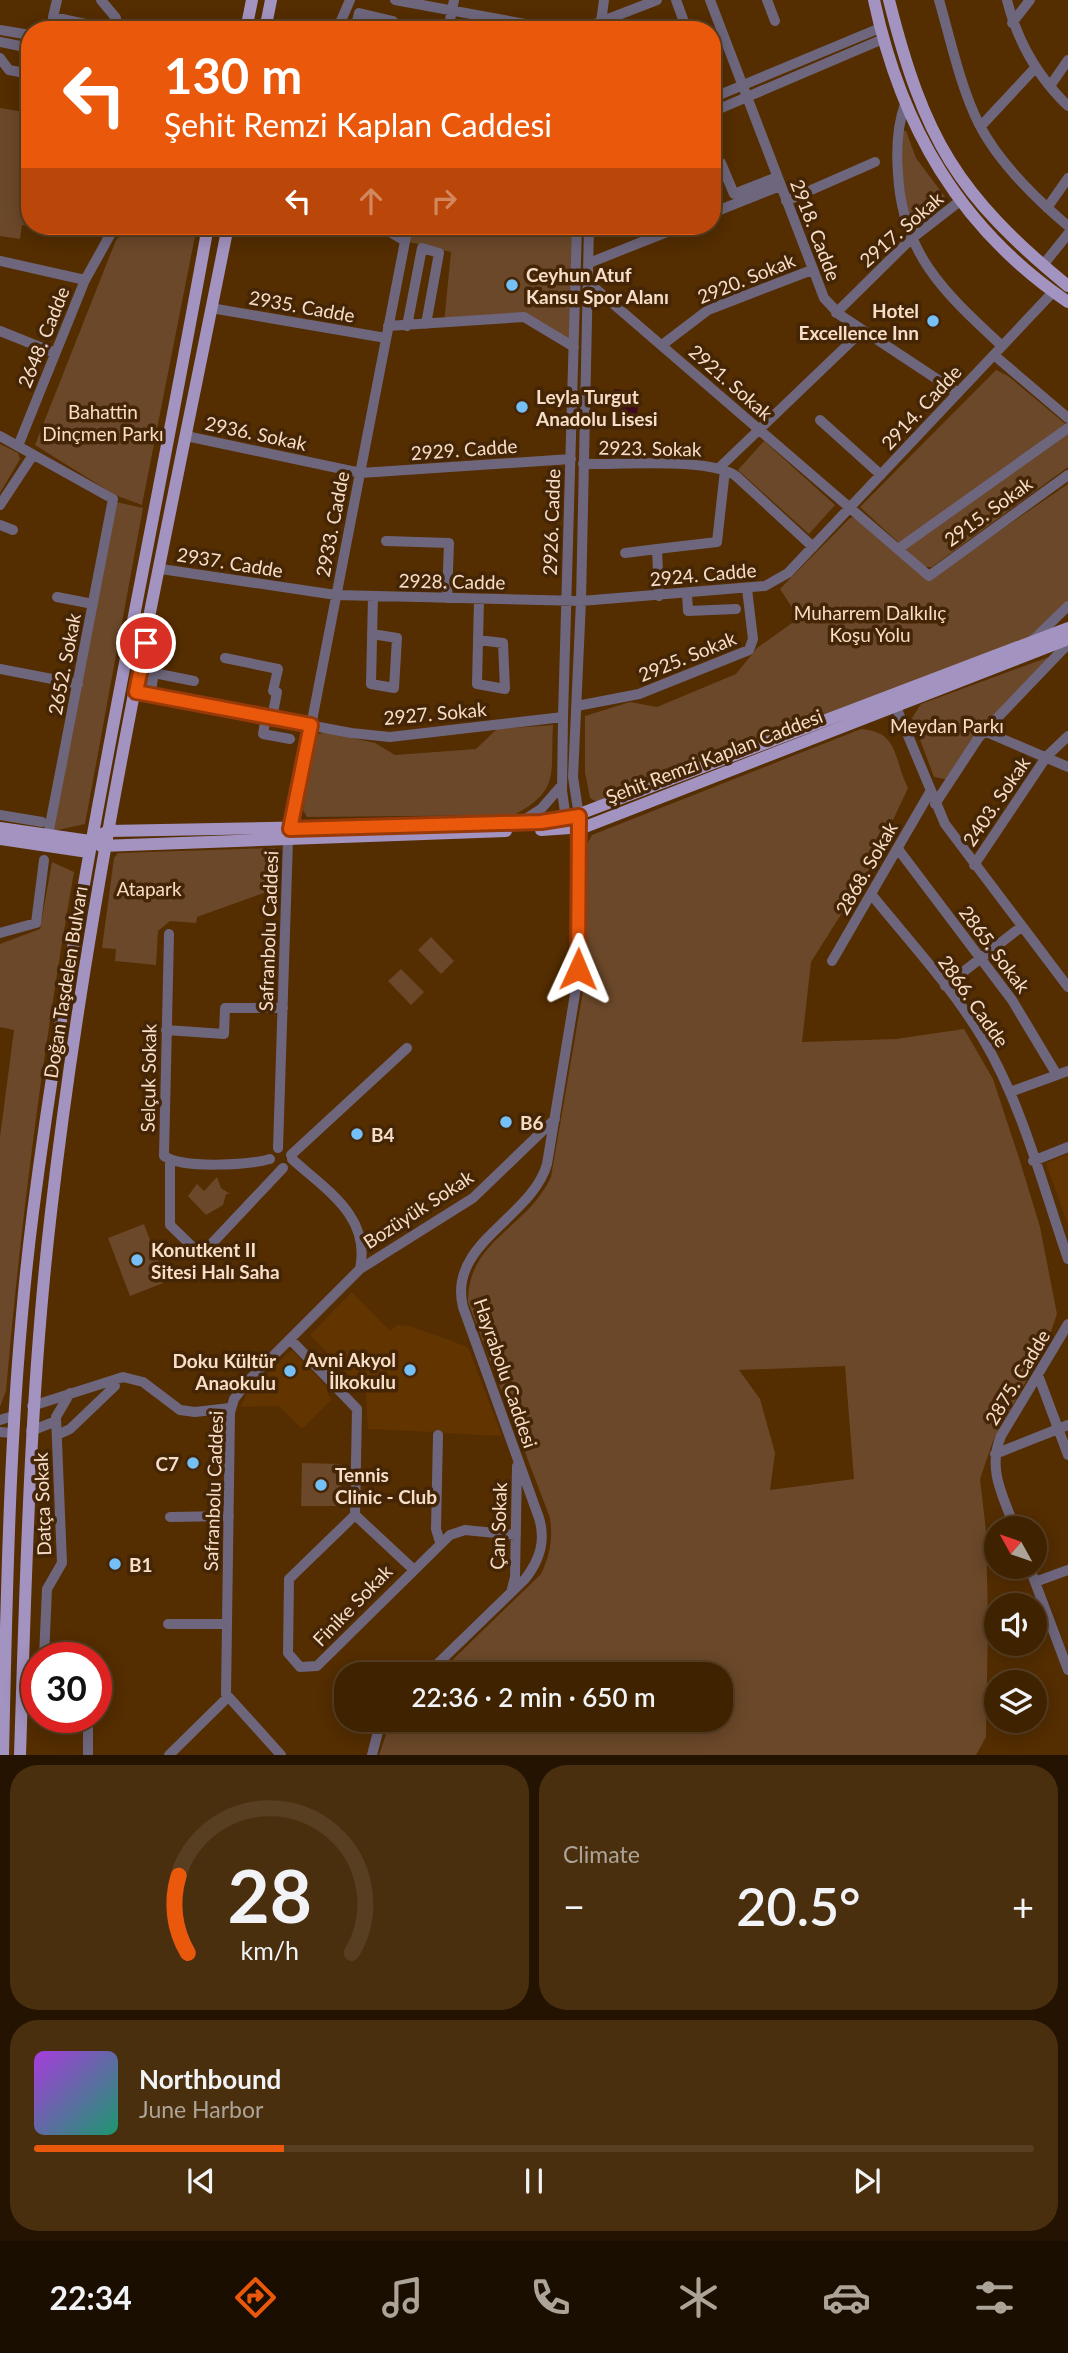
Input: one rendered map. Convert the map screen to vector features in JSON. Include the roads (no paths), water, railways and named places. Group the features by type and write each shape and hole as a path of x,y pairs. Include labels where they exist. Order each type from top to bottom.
{"main road":[{"path":"248,21 252,0"},
{"path":"267,21 271,0"},
{"path":"874,0 905,104 935,165 960,201 999,244 1068,302"},
{"path":"889,0 910,79 946,159 984,209 1068,286"},
{"path":"882,34 896,28"},
{"name":"Doğan Taşdelen Bulvarı","path":"3,1755 6,1418 33,1212 89,847 206,235"},
{"name":"Doğan Taşdelen Bulvarı","path":"20,1755 32,1406 51,1207 107,837 226,235"},
{"name":"Şehit Remzi Kaplan Caddesi","path":"895,702 1068,628"},
{"name":"Şehit Remzi Kaplan Caddesi","path":"107,837 289,835 574,823 895,702 1068,642"},
{"name":"Şehit Remzi Kaplan Caddesi","path":"289,835 519,823 574,823"},
{"path":"0,828 48,835 89,847"},
{"path":"0,839 89,847 107,837"},
{"path":"6,1418 32,1406"},
{"path":"6,1433 31,1431"}],"street":[{"path":"57,0 53,17 61,21"},
{"path":"101,0 116,18 116,21"},
{"path":"341,21 350,0"},
{"path":"393,21 396,0 453,6 483,21"},
{"path":"601,21 604,0"},
{"path":"604,21 657,0"},
{"path":"676,0 684,21"},
{"name":"2918. Cadde","path":"710,0 718,21"},
{"path":"767,0 775,21"},
{"path":"939,0 970,103 981,127 1013,172 1068,226"},
{"path":"1007,0 1012,23 1036,67 1068,106"},
{"path":"1012,23 1030,0"},
{"path":"357,21 359,13 381,21"},
{"path":"0,30 21,34"},
{"name":"2918. Cadde","path":"721,30 822,294 836,313 958,393"},
{"path":"721,94 882,34"},
{"path":"721,108 882,34"},
{"path":"0,43 21,46"},
{"path":"0,58 9,70 21,72"},
{"path":"1050,86 1068,60"},
{"path":"981,127 1036,67"},
{"path":"905,104 898,131 897,166 901,205 911,239 947,294 998,351 1068,418"},
{"path":"786,201 876,162"},
{"path":"721,163 734,194 779,181"},
{"path":"1047,208 1068,178"},
{"path":"721,209 779,181"},
{"name":"2917. Sokak","path":"836,313 911,239 960,201"},
{"path":"1044,265 1068,233"},
{"name":"2648. Cadde","path":"18,446 85,280 110,235"},
{"path":"395,235 405,241"},
{"name":"2933. Cadde","path":"289,835 406,235"},
{"name":"2926. Cadde","path":"574,823 562,785 577,235"},
{"name":"2926. Cadde","path":"574,823 573,777 581,601 589,235"},
{"path":"589,263 659,235"},
{"path":"407,326 422,248 439,253 426,324"},
{"path":"0,261 85,280"},
{"name":"2920. Sokak","path":"662,345 708,310 812,270"},
{"name":"2921. Sokak","path":"589,283 929,576"},
{"name":"2914. Cadde","path":"813,547 1054,292"},
{"path":"394,299 430,302"},
{"name":"2935. Cadde","path":"211,307 387,332 407,326 524,317 574,347"},
{"path":"0,331 55,354"},
{"path":"625,553 717,542 722,469 862,331"},
{"path":"820,420 881,475"},
{"path":"898,549 1068,428"},
{"path":"0,436 33,455 0,505"},
{"name":"2936. Sokak","path":"186,436 360,472"},
{"name":"2652. Sokak","path":"33,455 113,499 48,835"},
{"name":"2929. Cadde","path":"360,472 571,459"},
{"name":"2923. Sokak","path":"583,464 722,469 736,476 813,547"},
{"name":"2915. Sokak","path":"929,576 1068,475"},
{"path":"0,525 13,530"},
{"path":"386,541 449,543 447,598"},
{"name":"2924. Cadde","path":"566,601 747,589 781,579 813,547"},
{"path":"657,549 659,596"},
{"name":"2937. Cadde","path":"160,569 336,595"},
{"name":"2925. Sokak","path":"576,706 639,694 749,650 753,639 747,589"},
{"path":"687,594 688,611 736,609"},
{"name":"2928. Cadde","path":"336,595 566,601"},
{"path":"372,634 397,638 394,688 370,684 373,596"},
{"path":"57,597 93,604"},
{"path":"478,640 503,643 505,689 477,684 478,640 479,599"},
{"path":"1031,642 1068,606"},
{"path":"935,804 985,731 1068,642"},
{"path":"225,658 278,669 273,691 277,692 263,734 290,739"},
{"path":"0,669 78,684"},
{"path":"150,695 154,673 194,681"},
{"name":"2927. Sokak","path":"136,692 390,737 563,717"},
{"path":"895,702 935,804 950,833 1068,987"},
{"path":"985,731 1068,767"},
{"name":"2403. Sokak","path":"974,865 1047,756 1068,736"},
{"path":"519,823 541,809 562,785"},
{"name":"2868. Sokak","path":"832,961 930,792"},
{"path":"0,815 42,822"},
{"name":"Hayrabolu Caddesi","path":"439,1662 509,1595 536,1564 542,1542 541,1523 463,1307 460,1285 464,1271 475,1252 541,1180 555,1119 577,982 581,857 574,823"},
{"name":"Safranbolu Caddesi","path":"278,1148 289,835"},
{"name":"2865. Sokak","path":"898,849 1063,1073"},
{"path":"0,933 36,923 44,860"},
{"name":"2866. Cadde","path":"871,894 945,986 984,1040 1010,1092 1068,1259"},
{"path":"945,986 1021,927"},
{"name":"Selçuk Sokak","path":"169,934 163,1156 170,1160"},
{"path":"166,1030 224,1034 225,1008 282,1008"},
{"path":"359,1269 362,1247 355,1220 292,1157 288,1149 278,1148 271,1159 248,1164 170,1160 170,1225 201,1255 292,1157 407,1048"},
{"path":"1010,1092 1063,1073"},
{"name":"Bozüyük Sokak","path":"359,1269 473,1198 555,1119"},
{"path":"1034,1161 1068,1147"},
{"path":"271,1159 276,1167 283,1168"},
{"name":"Safranbolu Caddesi","path":"226,1698 230,1408 247,1382 359,1269"},
{"name":"2875. Cadde","path":"1011,1516 994,1471 995,1454 1001,1436 1068,1324"},
{"path":"290,1339 356,1408 355,1515 412,1569"},
{"path":"1038,1375 1063,1427 1068,1455"},
{"path":"32,1406 114,1378 128,1378 147,1384 180,1410 195,1412 230,1408"},
{"path":"57,1435 70,1429 115,1386"},
{"path":"31,1431 56,1421 70,1393"},
{"name":"Datça Sokak","path":"45,1642 47,1588 62,1563 56,1421"},
{"path":"995,1454 1063,1427"},
{"path":"438,1435 436,1529 440,1542"},
{"name":"Çan Sokak","path":"509,1595 515,1577 517,1456"},
{"name":"Finike Sokak","path":"355,1515 289,1579 288,1653 291,1661 303,1668 317,1667 412,1569 440,1542 454,1533 465,1530 516,1535"},
{"path":"170,1517 229,1516"},
{"path":"1068,1570 1035,1581 1068,1670"},
{"path":"167,1624 227,1623"},
{"path":"169,1755 226,1698 281,1755"},
{"path":"372,1755 378,1732"},
{"path":"88,1733 88,1755"}],"place":[{"name":"Ceyhun Atuf Kansu Spor Alanı","path":"512,285"},
{"name":"Hotel Excellence Inn","path":"933,321"},
{"name":"Leyla Turgut Anadolu Lisesi","path":"522,407"},
{"name":"B6","path":"506,1122"},
{"name":"B4","path":"357,1134"},
{"name":"Konutkent II Sitesi Halı Saha","path":"137,1260"},
{"name":"Avni Akyol İlkokulu","path":"410,1370"},
{"name":"Doku Kültür Anaokulu","path":"290,1371"},
{"name":"C7","path":"193,1463"},
{"name":"Tennis Clinic - Club","path":"321,1485"},
{"name":"B1","path":"115,1564"}],"park label":[{"name":"Bahattin Dinçmen Parkı","path":"103,422"},
{"name":"Muharrem Dalkılıç Koşu Yolu","path":"870,623"},
{"name":"Meydan Parkı","path":"947,725"},
{"name":"Atapark","path":"149,888"}]}
